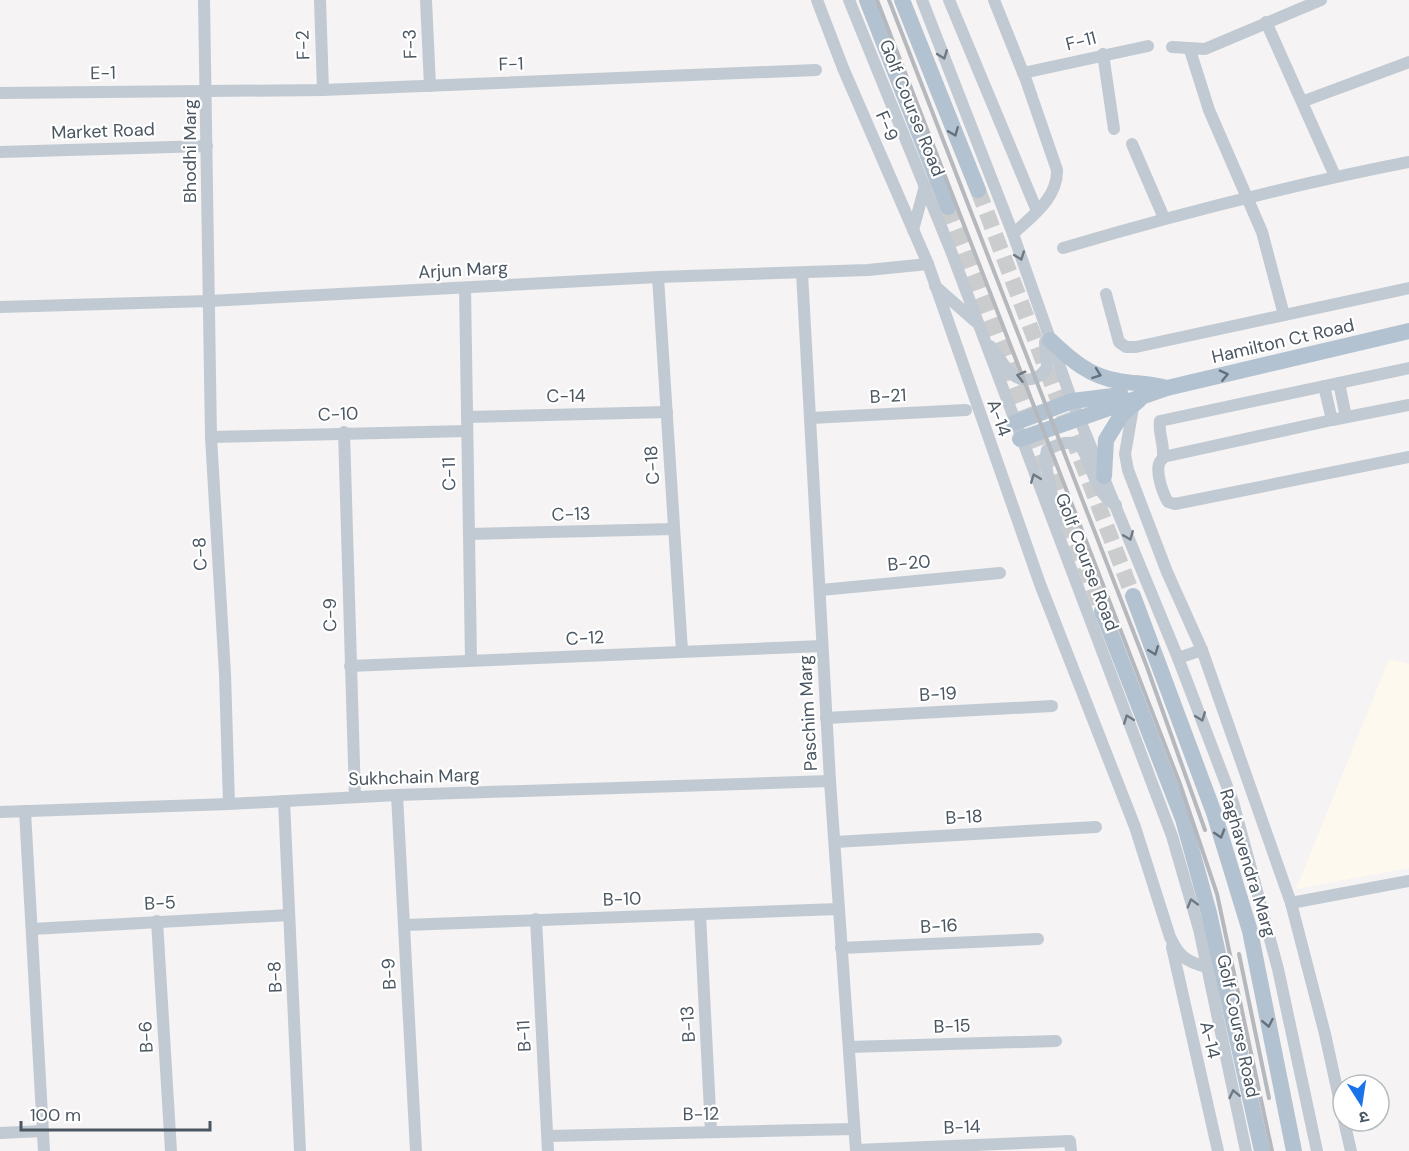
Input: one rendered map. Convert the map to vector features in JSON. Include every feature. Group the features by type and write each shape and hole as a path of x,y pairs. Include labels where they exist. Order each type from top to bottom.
{"main road":[{"path":"867,0 948,207"},
{"path":"902,0 978,190"},
{"name":"Hamilton Ct Road","path":"1017,431 1079,417 1167,388 1409,331"},
{"path":"1050,340 1089,372 1118,381 1153,383 1167,388"},
{"path":"1104,476 1106,440 1122,414 1134,402 1167,388"},
{"name":"Hamilton Ct Road","path":"1017,431 1072,401 1167,388"},
{"name":"Raghavendra Marg","path":"1133,596 1214,813 1250,931 1294,1151"},
{"path":"1102,611 1183,819 1209,913 1262,1151"}],"street":[{"name":"Bhodhi Marg","path":"204,0 209,301"},
{"name":"F-2","path":"320,0 323,90"},
{"name":"F-3","path":"426,0 430,86"},
{"name":"F-9","path":"817,0 843,68 928,264"},
{"name":"Golf Course Road","path":"849,0 925,186 1172,836 1199,928 1246,1151"},
{"path":"922,0 1012,234 1072,401 1178,658 1236,812 1278,969 1317,1151"},
{"path":"949,0 1038,211"},
{"path":"994,0 1023,73 1057,171 1054,190 1038,211 1012,234"},
{"path":"1172,47 1190,50 1218,44 1322,0"},
{"path":"1266,22 1304,101 1335,176"},
{"name":"F-11","path":"1023,73 1102,54 1148,46"},
{"path":"1190,50 1209,110 1249,197 1269,252 1284,315"},
{"path":"1102,54 1114,129"},
{"path":"1304,101 1409,62"},
{"name":"F-1","path":"207,89 323,90 816,70"},
{"name":"E-1","path":"0,93 207,89"},
{"path":"1132,144 1164,218"},
{"name":"Market Road","path":"0,152 207,146"},
{"path":"1063,248 1164,218 1335,176 1409,162"},
{"path":"913,230 925,186"},
{"name":"Arjun Marg","path":"0,306 209,301 658,277 802,273 928,264"},
{"name":"A-14","path":"928,264 1040,584 1135,827 1170,937 1218,1151"},
{"name":"Paschim Marg","path":"802,273 821,590 826,718 856,1150"},
{"name":"C-18","path":"658,277 682,651"},
{"path":"935,286 977,323"},
{"name":"C-11","path":"465,288 471,660"},
{"path":"1106,294 1119,342 1126,347 1409,288"},
{"name":"C-8","path":"209,301 211,437 225,674 229,804"},
{"path":"984,343 994,350 1011,374 1023,379 1035,378 1044,372 1048,361 1042,331 1043,320"},
{"path":"1409,368 1160,421 1163,457 1159,465 1164,496 1168,502 1175,504 1409,456"},
{"path":"1339,383 1346,417"},
{"path":"1324,386 1332,420"},
{"path":"1134,402 1125,454 1128,470 1167,572 1202,650 1291,903 1334,1073"},
{"path":"1163,457 1409,405"},
{"name":"B-21","path":"811,418 966,410"},
{"name":"C-14","path":"467,417 667,412"},
{"name":"C-10","path":"211,437 344,432 467,431"},
{"name":"C-9","path":"344,432 355,797"},
{"path":"1054,528 1057,515 1045,460 1047,450 1054,446 1067,442 1079,444 1099,490 1116,506"},
{"name":"C-13","path":"469,534 674,529"},
{"name":"B-20","path":"821,590 1000,573"},
{"name":"C-12","path":"350,666 822,646"},
{"path":"1178,658 1202,650"},
{"name":"B-19","path":"826,718 1052,706"},
{"name":"Sukhchain Marg","path":"0,812 398,795 830,781"},
{"name":"B-9","path":"398,795 416,1151"},
{"name":"B-8","path":"284,801 300,1151"},
{"path":"25,811 44,1151"},
{"name":"B-18","path":"835,842 1096,827"},
{"path":"1291,903 1409,881"},
{"name":"B-10","path":"405,925 839,909"},
{"name":"B-5","path":"32,929 290,915"},
{"name":"B-13","path":"700,915 711,1131"},
{"name":"B-11","path":"536,920 548,1151"},
{"name":"B-6","path":"157,921 171,1151"},
{"path":"1170,937 1178,953 1188,963 1207,967"},
{"name":"B-16","path":"841,948 1038,939"},
{"name":"B-15","path":"849,1047 1056,1041"},
{"name":"B-12","path":"548,1136 854,1128"},
{"path":"0,1133 43,1131"},
{"path":"1347,1133 1351,1151"},
{"name":"B-14","path":"856,1150 1071,1146"}],"shaded area":[{"path":"1389,659 1409,664 1409,868 1296,889"}],"tunnel":[{"path":"978,190 1133,596"},
{"path":"948,207 1102,611"}],"railway":[{"path":"877,0 1180,784 1217,894 1272,1151"},
{"path":"889,0 1147,667 1205,830"},
{"path":"1239,954 1269,1098"}]}
